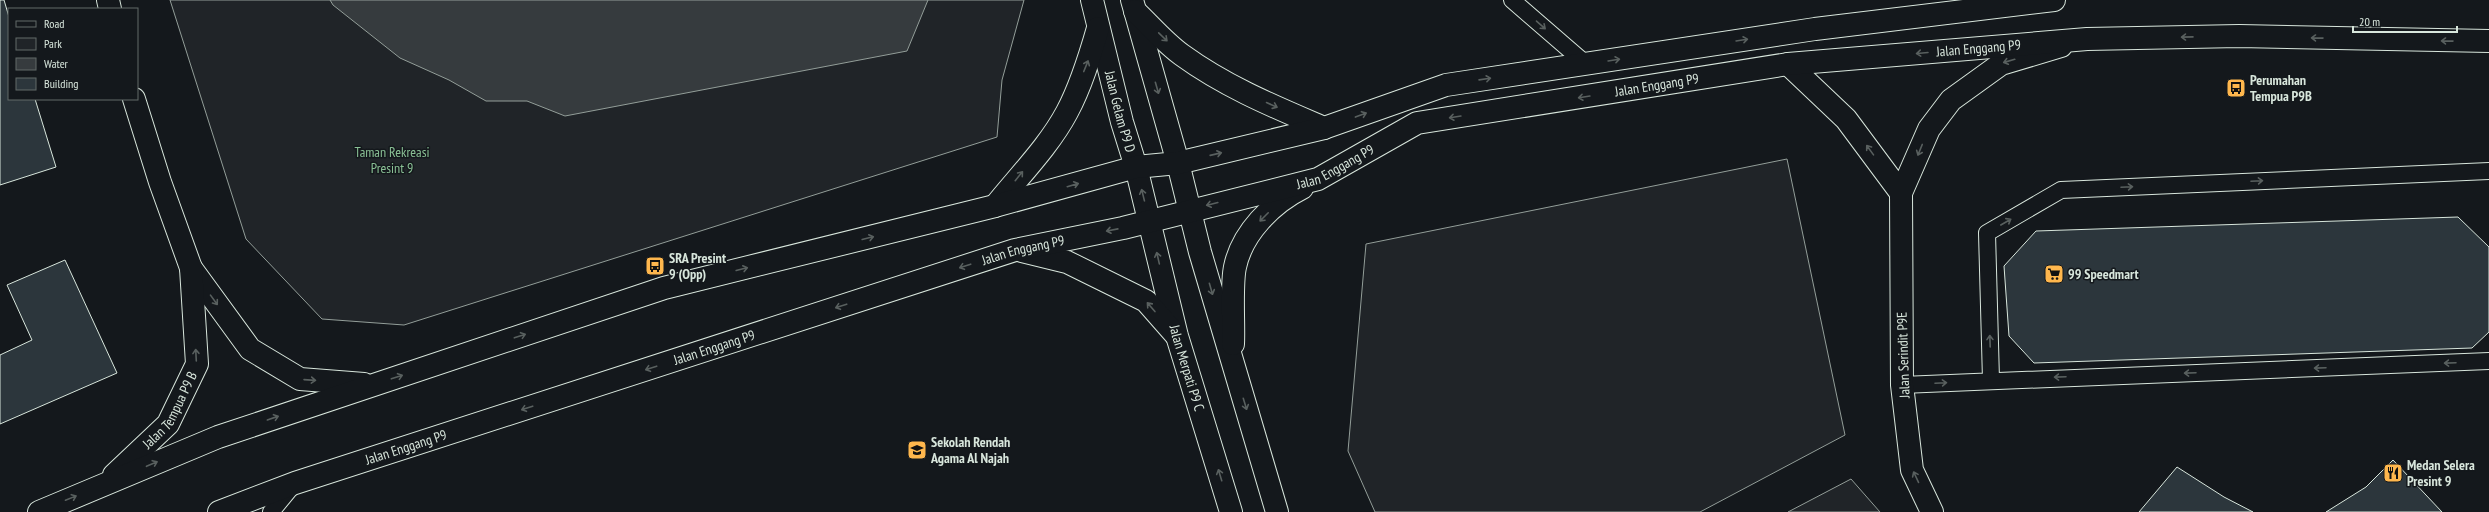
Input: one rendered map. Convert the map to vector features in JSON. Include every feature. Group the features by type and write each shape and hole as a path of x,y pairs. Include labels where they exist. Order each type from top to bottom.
{"main road":[{"name":"Jalan Gelam P9 D","path":"1092,0 1122,122 1136,167 1150,222"},
{"path":"39,512 218,437 664,288 995,206 1136,167 1178,163 1324,128 1446,85 1815,29 2054,0"},
{"path":"1133,5 1181,55 1245,94 1324,128"},
{"path":"1133,5 1178,163 1200,252 1277,512"},
{"path":"995,206 1052,136 1068,111 1088,61 1098,26"},
{"name":"Jalan Enggang P9","path":"219,512 295,483 1015,250 1150,222 1190,209 1318,178 1417,123 1788,64 2087,39 2239,36 2488,42"},
{"name":"Jalan Serindit P9E","path":"1932,512 1912,470 1902,385 1901,193 1929,129 1951,100 2001,64 2087,39"},
{"path":"1788,64 1846,119 1901,193"},
{"name":"Jalan Tempua P9 B","path":"134,100 160,182 191,268 250,349 300,379 373,385"},
{"path":"1233,367 1235,268 1244,244 1259,222 1284,197 1318,178"},
{"name":"Jalan Merpati P9 C","path":"1150,222 1177,336 1231,512"},
{"path":"1015,250 1067,262 1146,301 1177,336"},
{"name":"Jalan Tempua P9 B","path":"103,485 168,424 196,364 191,268"}],"lane":[{"path":"1512,0 1586,64"},
{"path":"1991,380 1987,233 2061,190 2489,171"},
{"path":"1902,385 1991,380 2489,361"},
{"path":"270,512 295,483"}],"green space":[{"name":"Taman Rekreasi Presint 9","path":"170,0 1024,0 1002,80 997,137 404,325 322,319 246,239"},
{"path":"1787,159 1845,435 1700,512 1375,512 1348,451 1366,244"},
{"path":"1851,479 1880,512 1788,512"}],"water":[{"path":"330,0 928,0 907,51 565,116 527,101 486,101 449,80 400,58 333,5"}],"building":[{"path":"0,0 4,0 8,14 8,100 35,100 56,167 0,185"},
{"path":"2458,217 2489,247 2489,332 2472,348 2034,363 2009,336 2004,266 2036,231"},
{"path":"65,260 117,373 0,424 0,355 32,340 7,285"},
{"name":"Medan Selera Presint 9","path":"2393,460 2442,512 2326,512 2366,487"},
{"path":"2177,467 2224,497 2253,512 2139,512"}],"place":[{"name":"Perumahan Tempua P9B","path":"2236,88"},
{"name":"SRA Presint 9 (Opp)","path":"655,266"},
{"name":"99 Speedmart","path":"2054,274"},
{"name":"Sekolah Rendah Agama Al Najah","path":"917,450"},
{"name":"Medan Selera Presint 9","path":"2393,473"}]}
